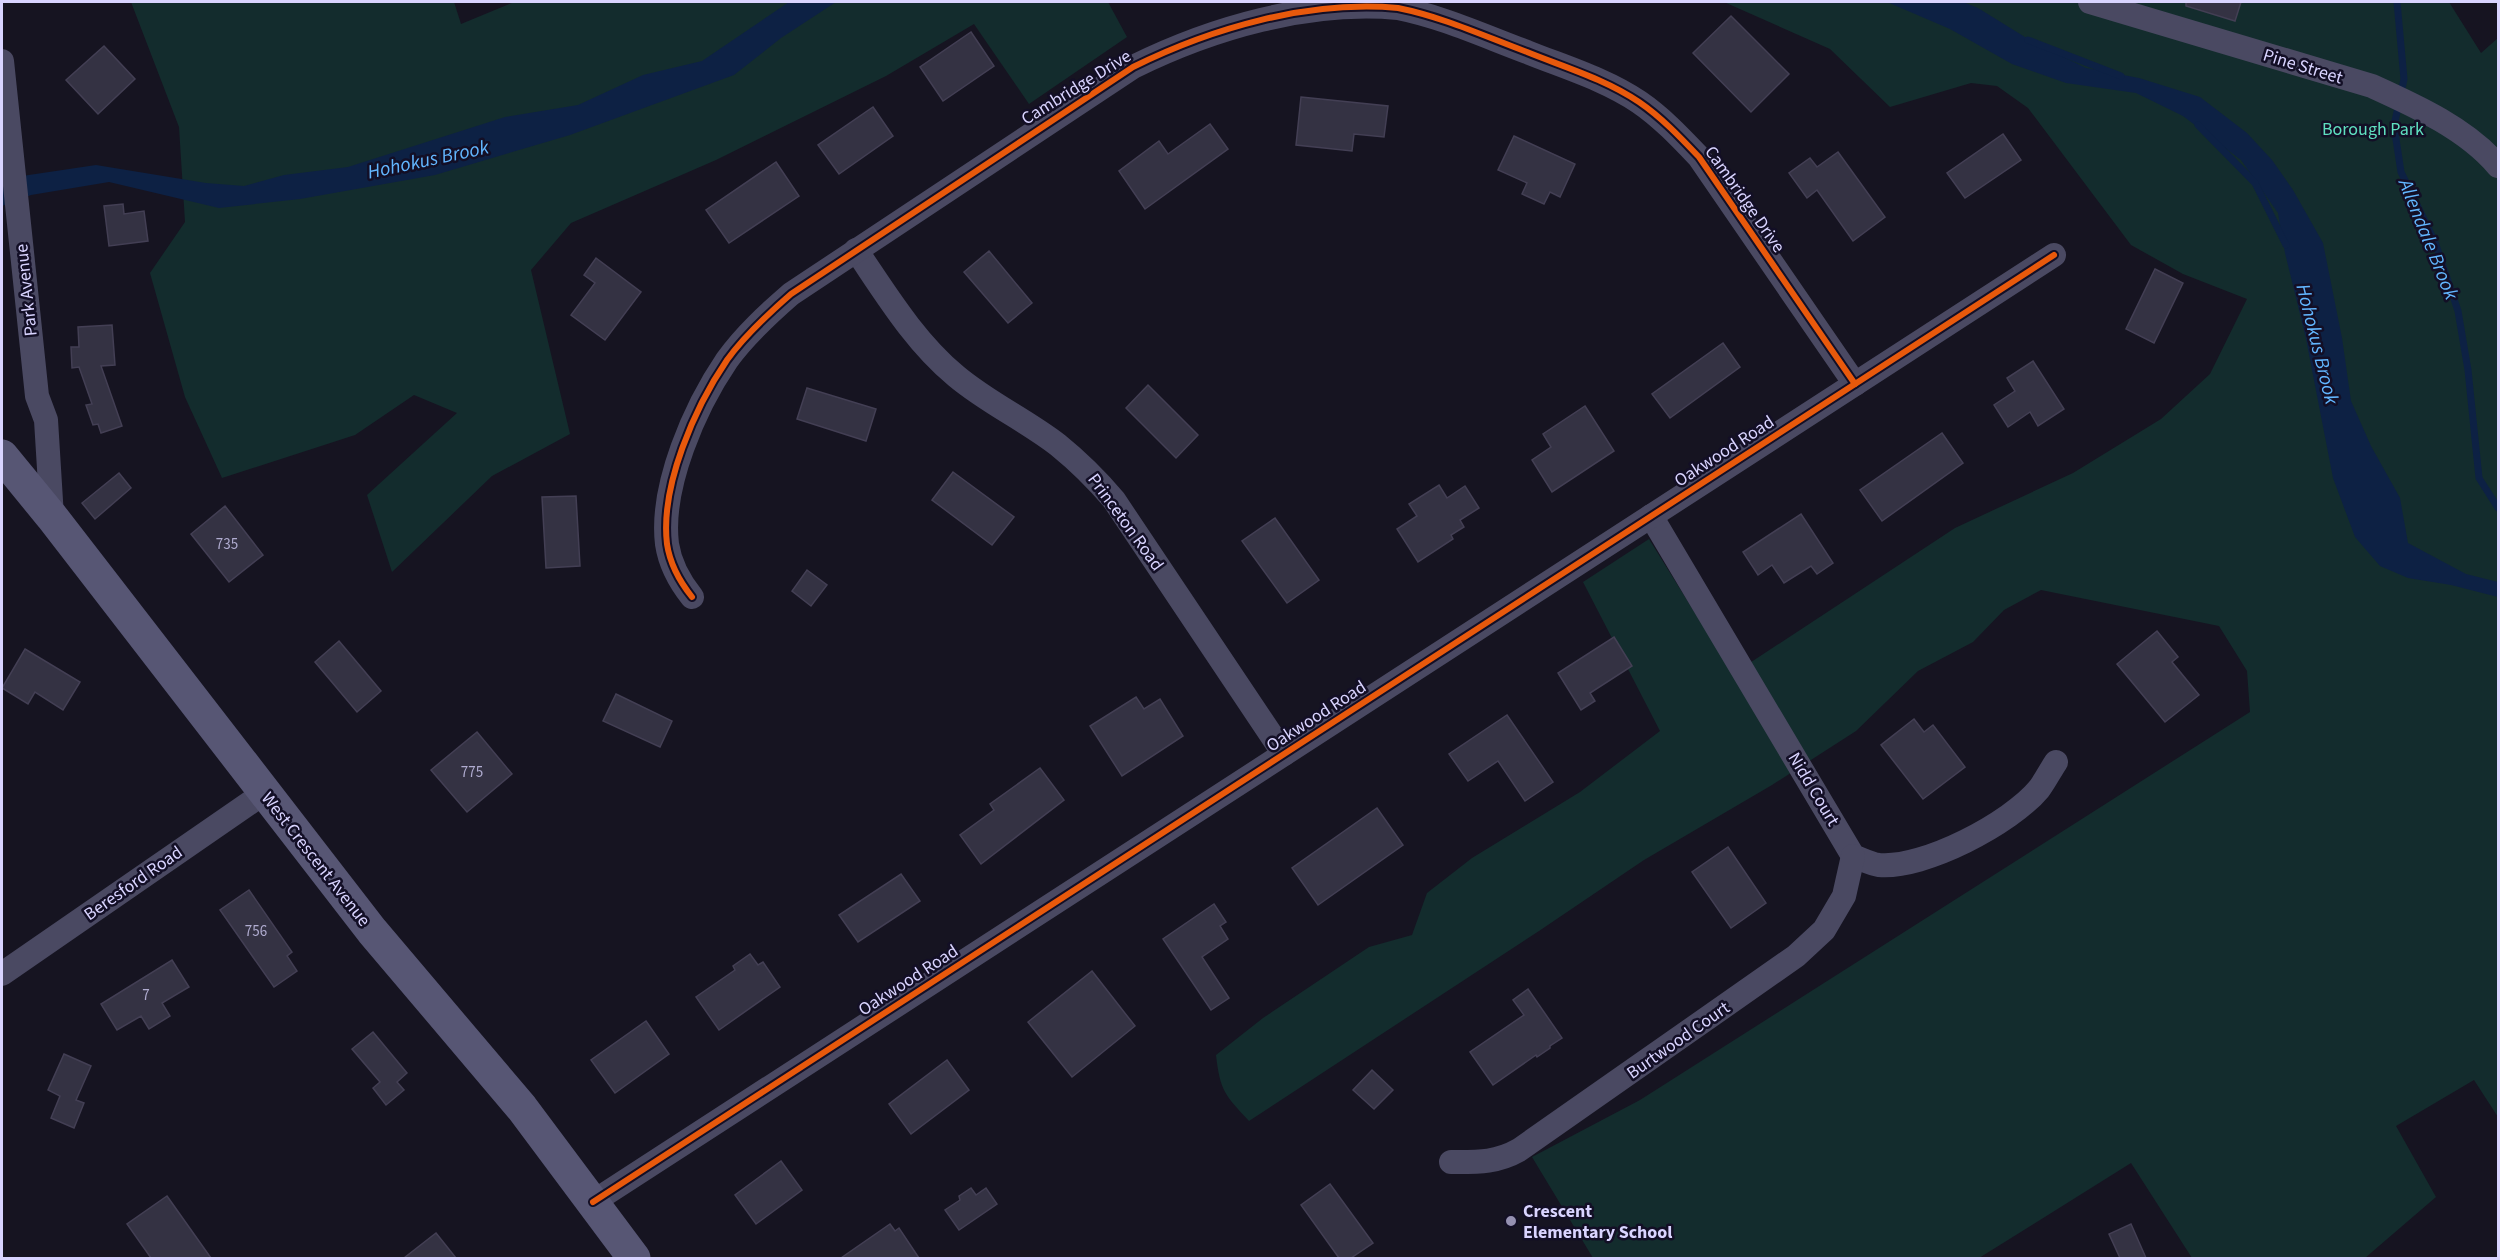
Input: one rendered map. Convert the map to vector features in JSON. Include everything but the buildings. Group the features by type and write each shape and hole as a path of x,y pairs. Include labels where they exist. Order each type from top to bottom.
{"main road":[{"name":"West Crescent Avenue","path":"2,456 52,517 372,931 522,1108 634,1258"}],"street":[{"name":"Pine Street","path":"2090,2 2372,86 2413,105 2485,150 2499,166"},
{"name":"Cambridge Drive","path":"692,597 673,567 667,544 674,480 686,437 705,397 728,358 757,324 791,294 1092,92 1133,67 1181,43 1232,24 1284,11 1324,5 1362,3 1396,7 1434,16 1607,84 1639,102 1671,127 1699,157 1855,384"},
{"name":"Park Avenue","path":"2,61 37,396 46,420 52,517"},
{"name":"Princeton Road","path":"856,250 899,314 923,344 954,375 989,402 1057,444 1088,470 1114,500 1284,754"},
{"name":"Oakwood Road","path":"593,1202 2054,255"},
{"name":"Nidd Court","path":"1651,516 1853,856"},
{"path":"1853,856 1878,865 1915,862 1958,846 2008,814 2038,790 2056,762"},
{"name":"Beresford Road","path":"2,974 264,793"},
{"name":"Burtwood Court","path":"1451,1162 1488,1162 1503,1159 1519,1150 1796,956 1824,930 1844,896 1853,856"}],"green space":[{"path":"131,2 454,2 461,24 514,2 1108,2 1127,37 1029,104 974,24 886,76 716,160 571,223 531,270 570,434 492,476 392,572 367,495 457,413 414,395 355,435 222,478 185,397 150,273 185,222 179,127"},
{"name":"Borough Park","path":"1724,2 2449,2 2481,53 2498,38 2498,1117 2474,1080 2396,1126 2436,1197 2365,1258 2192,1258 2131,1163 1979,1258 1593,1258 1532,1157 1640,1100 2250,712 2247,671 2219,626 2041,590 2004,610 1973,642 1918,671 1856,731 1772,785 1644,860 1249,1121 1225,1092 1219,1077 1216,1055 1263,1018 1369,947 1412,935 1427,893 1472,858 1580,792 1660,731 1583,582 1649,539 1733,674 1955,528 2073,473 2161,419 2210,374 2247,299 2183,274 2131,245 2028,108 1997,86 1971,83 1890,107 1830,49"}],"water":[{"path":"789,2 836,2 781,38 734,75 570,135 435,175 300,199 219,208 109,182 31,195 2,206 2,179 96,165 206,183 244,186 284,175 348,167 505,117 578,105 643,75 702,61"},
{"path":"1887,2 1963,2 1978,8 2033,42 2086,68 2139,78 2200,97 2247,133 2272,160 2293,190 2323,243 2342,338 2351,401 2371,446 2400,498 2408,543 2466,574 2498,582 2498,597 2451,585 2408,578 2380,566 2355,537 2333,478 2306,339 2285,253 2278,213 2241,160 2183,116 2136,93 2066,83 2012,64 1950,29"}],"waterway":[{"name":"Allendale Brook","path":"2397,2 2404,79 2394,126 2401,172 2435,242 2458,311 2468,370 2479,478 2498,508"},
{"name":"Hohokus Brook","path":"2028,40 2121,76"},
{"name":"Hohokus Brook","path":"2198,125 2255,183 2286,245"}],"cycle path":[{"path":"692,597 676,572 667,544 666,521 674,473 692,424 715,379 734,351 765,317 791,294 1133,67 1195,40 1261,20 1295,13 1330,8 1364,7 1398,8 1431,16 1584,74 1639,102 1663,121 1699,157 1855,384"},
{"path":"593,1202 2054,255"}],"place":[{"name":"Crescent Elementary School","path":"1511,1221"}]}
